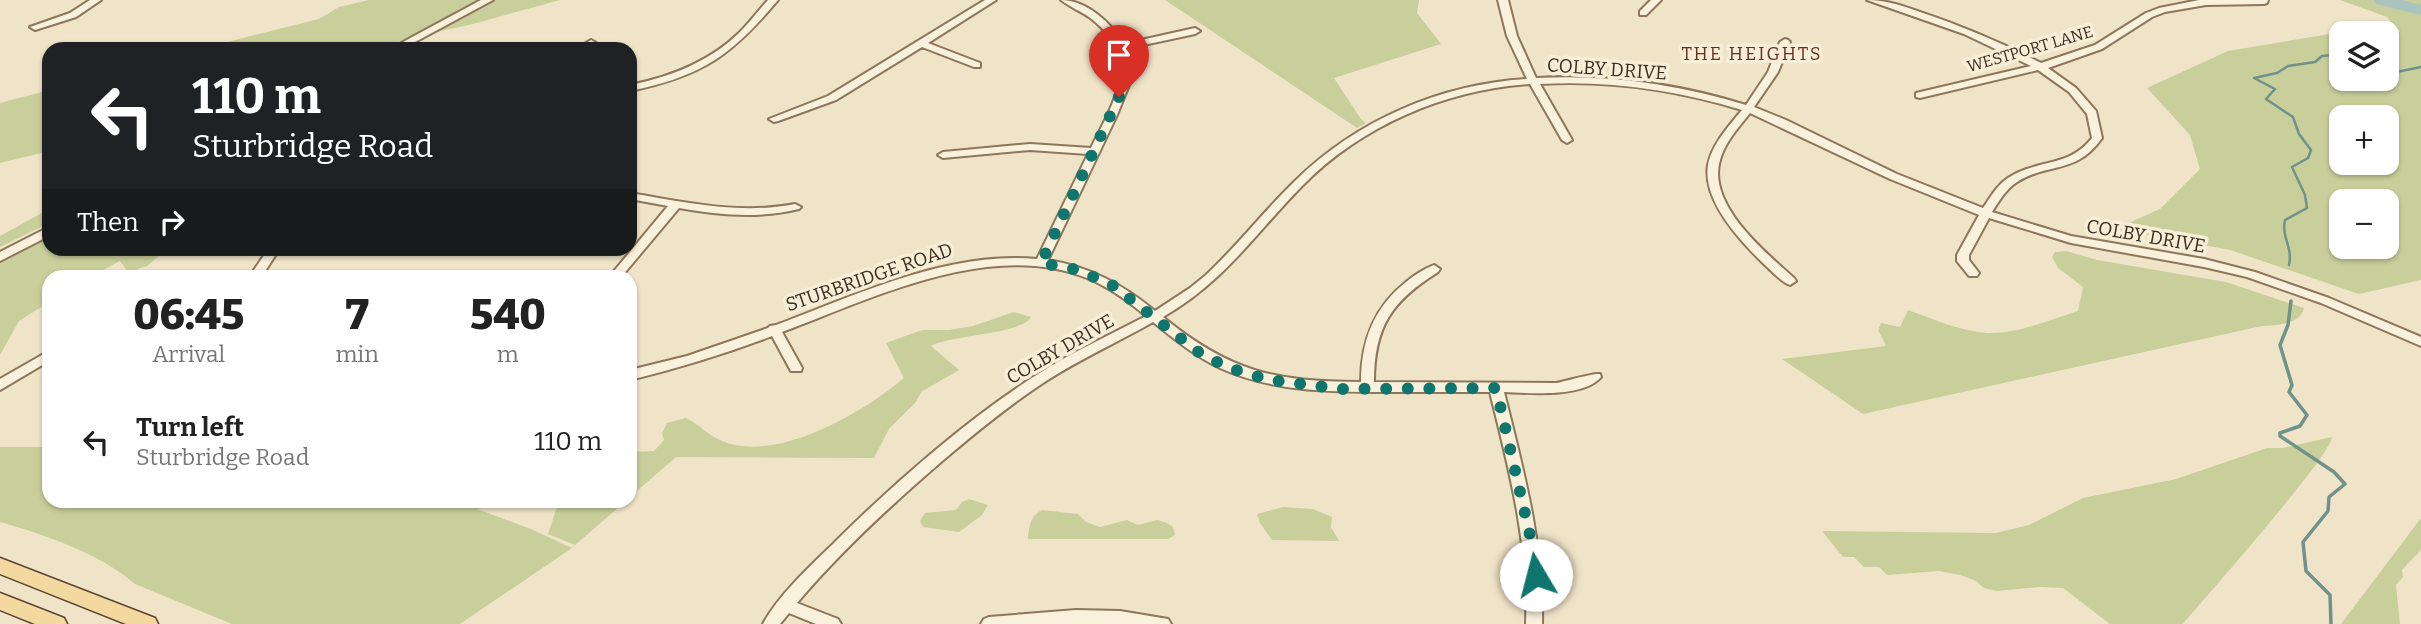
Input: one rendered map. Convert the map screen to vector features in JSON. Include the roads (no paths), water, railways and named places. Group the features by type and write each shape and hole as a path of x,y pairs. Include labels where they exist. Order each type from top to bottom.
{"main road":[{"path":"0,566 148,624"},
{"path":"0,601 57,624"}],"street":[{"path":"35,27 73,15 96,0"},
{"path":"408,42 488,0"},
{"path":"637,86 670,78 718,54 740,37 773,0"},
{"path":"774,119 832,98 990,0"},
{"path":"1041,263 1126,80 1122,47 1103,24 1066,0"},
{"path":"1503,0 1510,28 1533,81 1566,140"},
{"path":"1643,13 1656,0"},
{"path":"1872,0 1963,29 2037,66 2085,102 2096,122 2097,138 2084,154 2072,161 2037,170 2012,181 2002,189 1963,255 1963,261 1973,274"},
{"name":"WESTPORT LANE","path":"1920,95 2037,66 2108,43 2147,17 2172,6 2202,2 2264,1"},
{"path":"1122,47 1195,30"},
{"path":"1785,42 1774,74 1720,148 1715,167 1718,194 1735,226 1790,281"},
{"path":"921,43 977,65"},
{"name":"COLBY DRIVE","path":"771,624 840,545 972,427 1049,372 1152,317 1201,287 1300,181 1340,148 1439,98 1482,86 1533,81 1589,81 1704,96 1750,109 1893,176 1988,213 2082,243 2248,274 2308,293 2421,342"},
{"path":"943,155 1030,147 1095,151"},
{"path":"637,197 757,213 795,207"},
{"path":"637,251 676,204"},
{"path":"0,257 42,235"},
{"path":"621,270 633,256"},
{"name":"STURBRIDGE ROAD","path":"637,373 677,364 947,269 987,262 1041,263 1065,267 1100,279 1124,293 1201,354 1244,373 1270,380 1312,387 1556,388 1583,383 1595,377"},
{"path":"1368,388 1369,345 1383,310 1405,287 1434,269"},
{"path":"775,330 796,368"},
{"path":"0,385 42,359"},
{"path":"1496,388 1533,548 1536,575 1534,624"},
{"path":"785,605 833,624"},
{"path":"989,624 1034,618 1115,616 1163,624"}],"waterway":[{"path":"2382,0 2421,10"},
{"path":"2289,265 2290,252 2284,232 2285,220 2307,208 2305,195 2292,167 2308,158 2311,150 2299,134 2293,117 2266,99 2275,89 2254,78 2277,73 2288,66 2315,62 2322,56 2329,55"},
{"path":"2399,72 2421,67"},
{"path":"2291,301 2288,325 2280,345 2292,385 2289,392 2307,415 2300,426 2280,433 2280,436 2334,472 2345,484 2329,497 2328,511 2303,542 2306,571 2330,595 2331,624"}],"district":[{"name":"THE HEIGHTS","path":"1752,54"}]}
